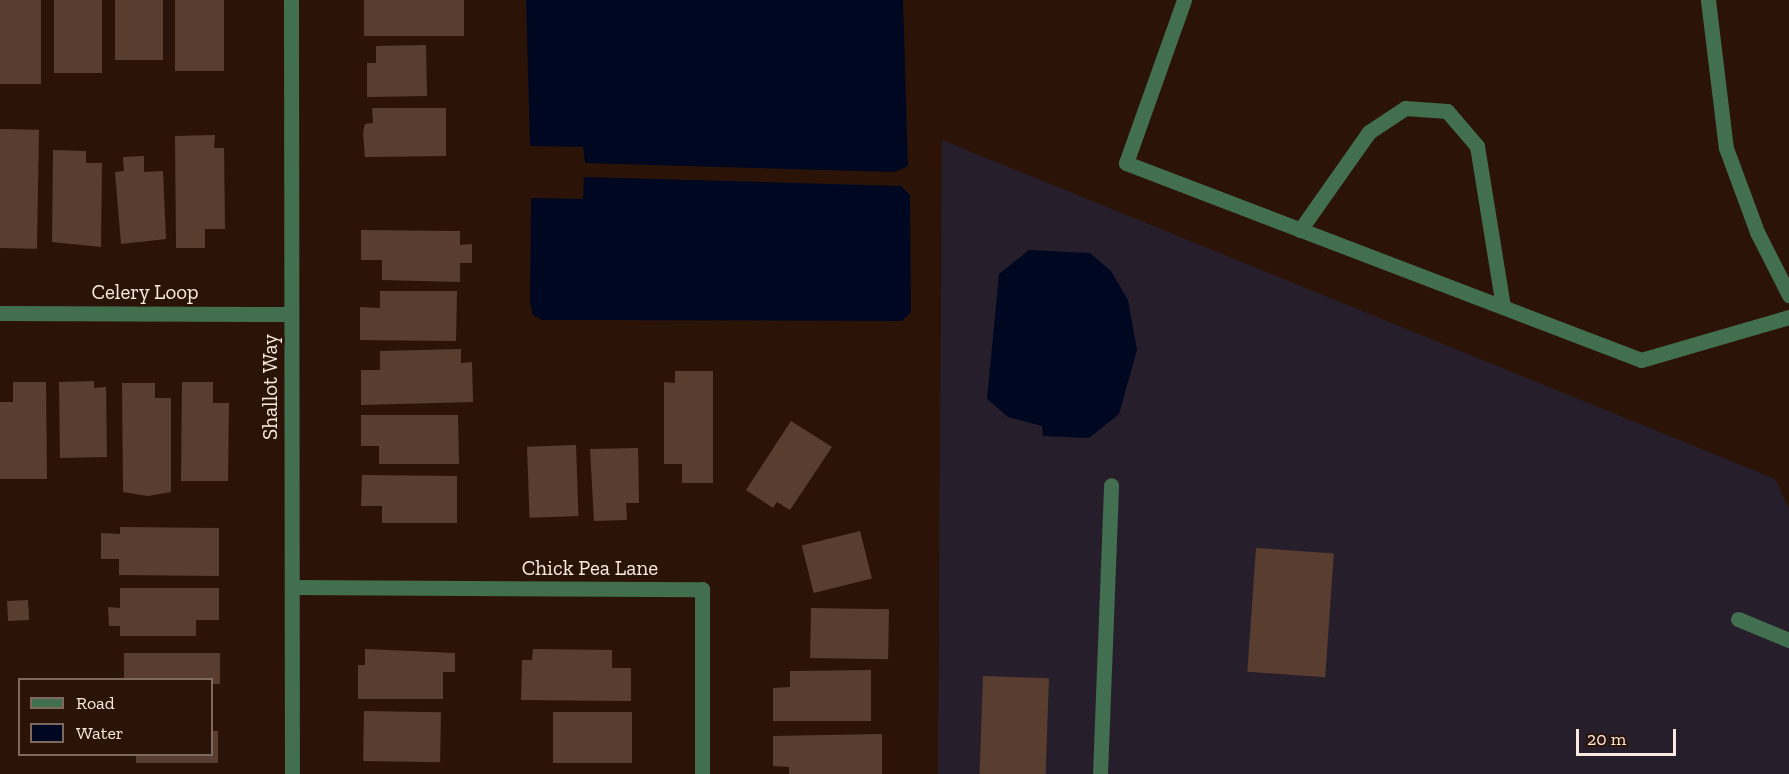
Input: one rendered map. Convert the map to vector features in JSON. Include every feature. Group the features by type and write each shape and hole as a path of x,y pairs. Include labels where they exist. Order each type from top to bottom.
{"street":[{"name":"Shallot Way","path":"291,0 292,774"},
{"path":"1184,0 1126,163 1641,360 1789,317"},
{"path":"1708,0 1726,148 1757,232 1789,295"},
{"path":"1300,230 1369,132 1405,108 1447,111 1477,146 1503,307"},
{"name":"Celery Loop","path":"0,313 291,314"},
{"path":"1100,774 1111,485"},
{"name":"Chick Pea Lane","path":"292,587 702,589 702,774"},
{"path":"1738,619 1789,640"}],"shaded area":[{"path":"942,140 1775,479 1789,508 1789,774 938,774"}],"water":[{"path":"526,0 903,0 908,166 895,172 585,163 583,147 530,146"},
{"path":"584,177 901,186 910,195 911,312 902,321 542,320 533,315 530,302 531,198 583,199"},
{"path":"1029,250 1090,253 1111,271 1128,300 1137,350 1119,414 1089,438 1043,436 1042,426 1008,417 987,399 999,274"}],"building":[{"path":"0,0 41,0 41,84 0,84"},
{"path":"54,0 102,0 102,73 54,73"},
{"path":"115,0 163,0 163,60 115,60"},
{"path":"175,0 224,0 224,71 175,71"},
{"path":"364,0 464,0 464,36 364,36"},
{"path":"426,45 427,96 367,97 367,63 376,63 376,46"},
{"path":"372,108 446,108 446,156 365,157 363,133 365,124 373,123"},
{"path":"0,129 39,130 37,249 0,248"},
{"path":"215,135 214,148 224,148 225,229 205,229 205,248 176,248 175,136"},
{"path":"53,150 86,151 86,163 102,163 101,247 52,242"},
{"path":"144,156 144,172 163,171 166,239 121,244 115,172 124,171 123,157"},
{"path":"361,230 460,231 460,245 472,244 472,263 460,263 460,282 382,280 382,260 361,260"},
{"path":"380,291 457,291 456,341 360,340 360,307 380,308"},
{"path":"461,349 461,363 472,362 473,402 361,405 361,370 380,370 380,351"},
{"path":"675,371 713,371 713,483 682,483 682,464 664,464 664,382 675,383"},
{"path":"94,381 94,388 106,387 107,457 60,458 59,382"},
{"path":"13,382 46,382 47,479 0,479 0,402 13,402"},
{"path":"182,382 213,382 213,403 229,403 228,481 181,481"},
{"path":"122,383 155,383 155,398 171,398 171,492 148,496 123,492"},
{"path":"361,415 458,415 459,464 379,464 379,446 361,446"},
{"path":"791,421 832,447 790,510 777,502 773,508 746,490"},
{"path":"576,445 578,516 530,518 527,447"},
{"path":"638,448 639,503 626,503 627,520 594,521 590,449"},
{"path":"362,475 457,476 457,523 382,523 382,506 361,506"},
{"path":"120,527 219,528 219,576 119,575 119,559 101,559 101,533 120,534"},
{"path":"860,531 872,579 814,593 802,546"},
{"path":"1256,548 1334,553 1325,677 1247,672"},
{"path":"120,588 219,588 219,620 196,620 196,636 120,636 120,626 109,626 108,607 120,608"},
{"path":"28,600 29,620 8,621 7,601"},
{"path":"811,608 889,609 888,659 810,658"},
{"path":"365,649 455,653 455,672 443,672 443,699 358,699 358,665 365,665"},
{"path":"533,649 612,650 612,668 631,668 631,701 521,700 522,660 532,660"},
{"path":"124,653 220,653 220,684 213,684 213,678 124,678"},
{"path":"871,670 871,721 773,721 773,688 790,687 790,671"},
{"path":"983,676 1049,678 1046,774 980,774"},
{"path":"364,711 441,712 440,762 363,761"},
{"path":"553,712 632,712 632,763 553,763"},
{"path":"213,731 218,731 218,763 136,763 136,756 213,756"},
{"path":"882,734 882,774 789,774 789,767 773,766 773,736"}]}
